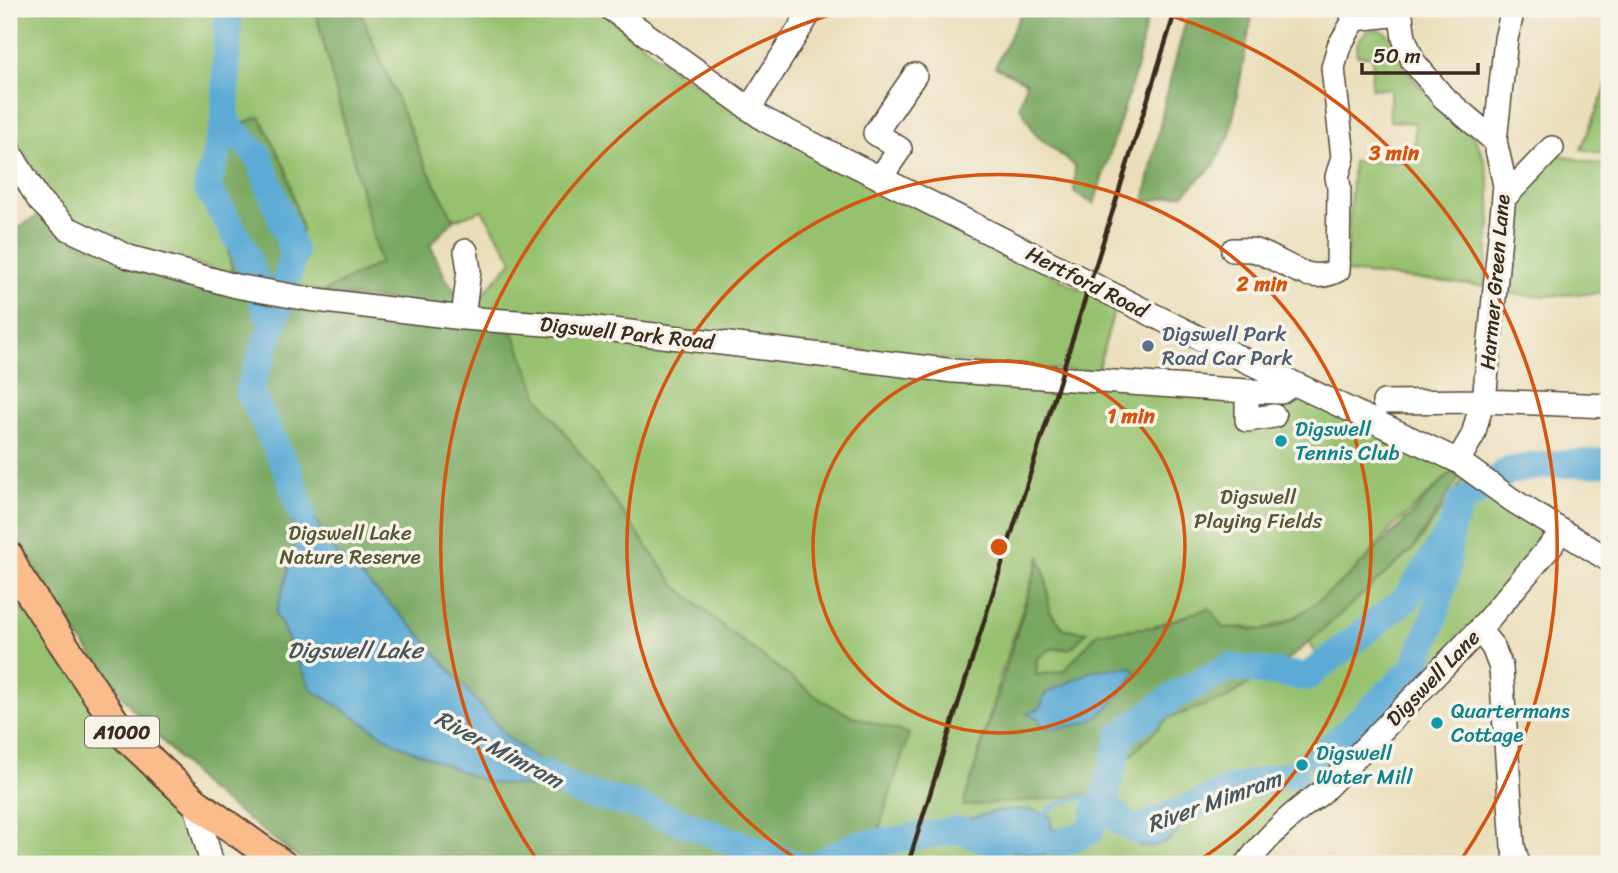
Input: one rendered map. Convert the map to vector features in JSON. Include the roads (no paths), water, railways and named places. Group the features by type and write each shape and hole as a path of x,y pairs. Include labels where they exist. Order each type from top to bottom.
{"main road":[{"name":"A1000","path":"9,556 17,574 123,734 195,802 282,864"}],"street":[{"name":"Hertford Road","path":"611,9 749,109 880,178 1293,384 1458,461 1512,500 1609,560"},
{"path":"749,109 812,9"},
{"name":"Harmer Green Lane","path":"1458,461 1473,435 1483,401 1505,197 1495,141 1506,39 1513,9"},
{"path":"1233,250 1253,250 1311,276 1326,276 1338,270 1337,177 1343,157 1333,68 1352,14 1400,11 1413,61 1424,77 1443,97 1495,141"},
{"path":"880,178 900,149 875,133 915,75"},
{"path":"1505,197 1552,148"},
{"name":"Digswell Park Road","path":"9,151 39,200 67,228 129,257 236,286 309,299 463,318 588,327 954,371 1125,379 1247,391 1281,392 1293,384"},
{"path":"463,318 469,270 466,251"},
{"path":"1247,391 1247,420 1273,416"},
{"path":"1384,402 1483,401 1609,407"},
{"name":"Digswell Lane","path":"1247,864 1264,839 1292,813 1321,793 1479,630 1553,544"},
{"path":"1479,630 1493,647 1501,668 1513,846 1518,864"},
{"path":"195,802 212,864"}],"water":[{"name":"Digswell Lake","path":"290,476 332,548 417,631 507,737 579,792 486,782 397,744 311,689 276,613 294,551"},
{"path":"1132,667 1136,673 1107,709 1088,722 1042,728 1039,718 1027,714 1040,708 1045,694 1094,670"},
{"path":"1188,802 1190,807 1178,832 1166,842 1139,846 1121,830 1123,823 1132,825"},
{"path":"1029,809 1050,816 1052,829 1075,833 1091,830 1082,843 1070,851 1054,855 1018,853 968,840 965,831 968,819 997,811"}],"waterway":[{"name":"River Mimram","path":"228,9 225,122 259,157 294,253 273,325 249,390 290,476 302,513"},
{"path":"225,122 207,187 242,246 268,313"},
{"name":"River Mimram","path":"1057,845 1090,831 1097,807 1104,802 1121,735 1174,696 1230,667 1307,677 1406,599 1450,531 1461,503 1508,471 1545,465 1609,462"},
{"name":"River Mimram","path":"1317,756 1340,739 1414,668 1433,622 1446,573 1450,535"},
{"name":"River Mimram","path":"1104,802 1123,823 1136,830 1236,788 1294,773"},
{"name":"River Mimram","path":"545,774 579,792 638,806 794,864"},
{"path":"1044,813 1063,802 1098,796 1104,802"},
{"name":"River Mimram","path":"818,864 854,846 960,830 999,845"}],"railway":[{"path":"908,864 1176,9"}],"place":[{"name":"Digswell Park Road Car Park","path":"1148,346"},
{"name":"Digswell Tennis Club","path":"1281,441"},
{"name":"Quartermans Cottage","path":"1437,723"},
{"name":"Digswell Water Mill","path":"1302,765"}],"park label":[{"name":"Digswell Playing Fields","path":"1258,509"},
{"name":"Digswell Lake Nature Reserve","path":"350,545"}]}
